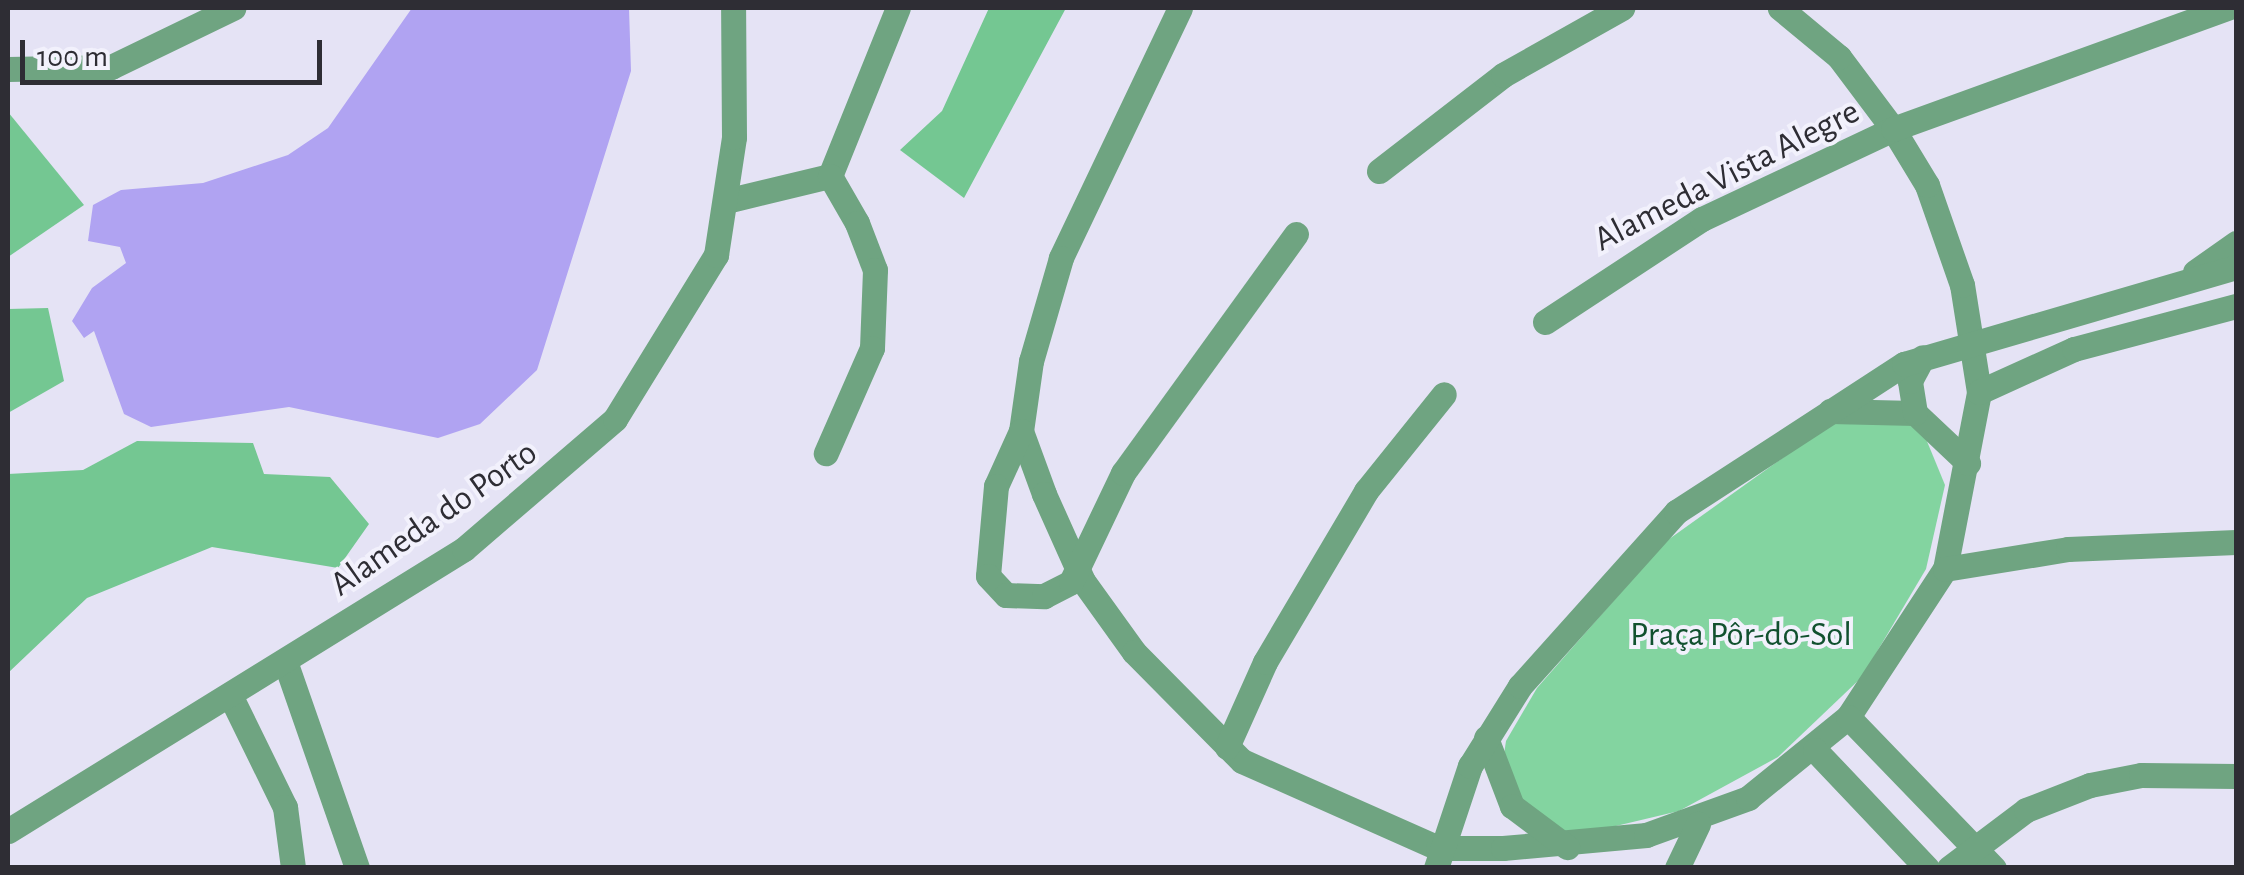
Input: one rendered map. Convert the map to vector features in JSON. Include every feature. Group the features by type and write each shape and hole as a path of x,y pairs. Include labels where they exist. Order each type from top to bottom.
{"street":[{"path":"8,69 111,67 233,8"},
{"name":"Alameda do Porto","path":"8,830 286,664 464,550 615,419 716,254 730,200 734,8"},
{"path":"826,453 872,348 877,302 874,270 830,176 898,8"},
{"path":"1180,8 1061,258 1022,431 996,486 990,583 1006,595 1044,596 1079,570 1122,473 1296,234"},
{"path":"1379,171 1503,75 1622,8"},
{"path":"1022,431 1079,570 1134,652 1227,747 1316,800 1437,858 1567,847 1698,824 1815,750 1848,718 1945,569 1979,392 1973,338 1927,185 1893,129 1840,56 1780,8"},
{"name":"Alameda Vista Alegre","path":"1545,322 1702,219 1893,129 2228,8"},
{"path":"730,200 830,176"},
{"path":"2182,281 2236,244"},
{"path":"1437,858 1486,738 1634,553 1676,512 1820,412 1923,357 1973,338 2225,270 2231,312 2194,316 2074,349 1979,392"},
{"path":"1923,357 1910,381 1915,413 1968,462"},
{"path":"1227,747 1265,662 1366,491 1444,394"},
{"path":"1820,412 1915,413"},
{"path":"1945,569 2068,548 2236,542"},
{"path":"286,664 357,868"},
{"path":"231,697 285,807 294,868"},
{"path":"1848,718 1994,868"},
{"path":"1486,738 1512,806 1567,847"},
{"path":"1815,750 1927,868"},
{"path":"1949,868 1973,846 2090,785 2141,774 2236,776"},
{"path":"1677,868 1698,824"}],"green space":[{"path":"989,8 1066,8 964,198 900,150 942,111"},
{"path":"8,112 84,205 8,257"},
{"path":"48,308 64,381 8,413 8,309"},
{"name":"Praça Pôr-do-Sol","path":"1837,419 1900,419 1924,434 1945,485 1926,569 1862,677 1778,757 1679,811 1578,835 1529,819 1502,768 1506,741 1537,688 1665,542"},
{"path":"137,441 253,443 264,474 330,477 369,524 338,568 212,547 87,598 8,673 8,474 83,470"}],"shaded area":[{"path":"412,8 629,8 631,71 537,370 480,424 438,438 289,407 151,427 124,414 94,331 84,338 72,321 92,288 126,263 120,247 88,241 93,205 121,190 203,183 288,155 328,128"}]}
